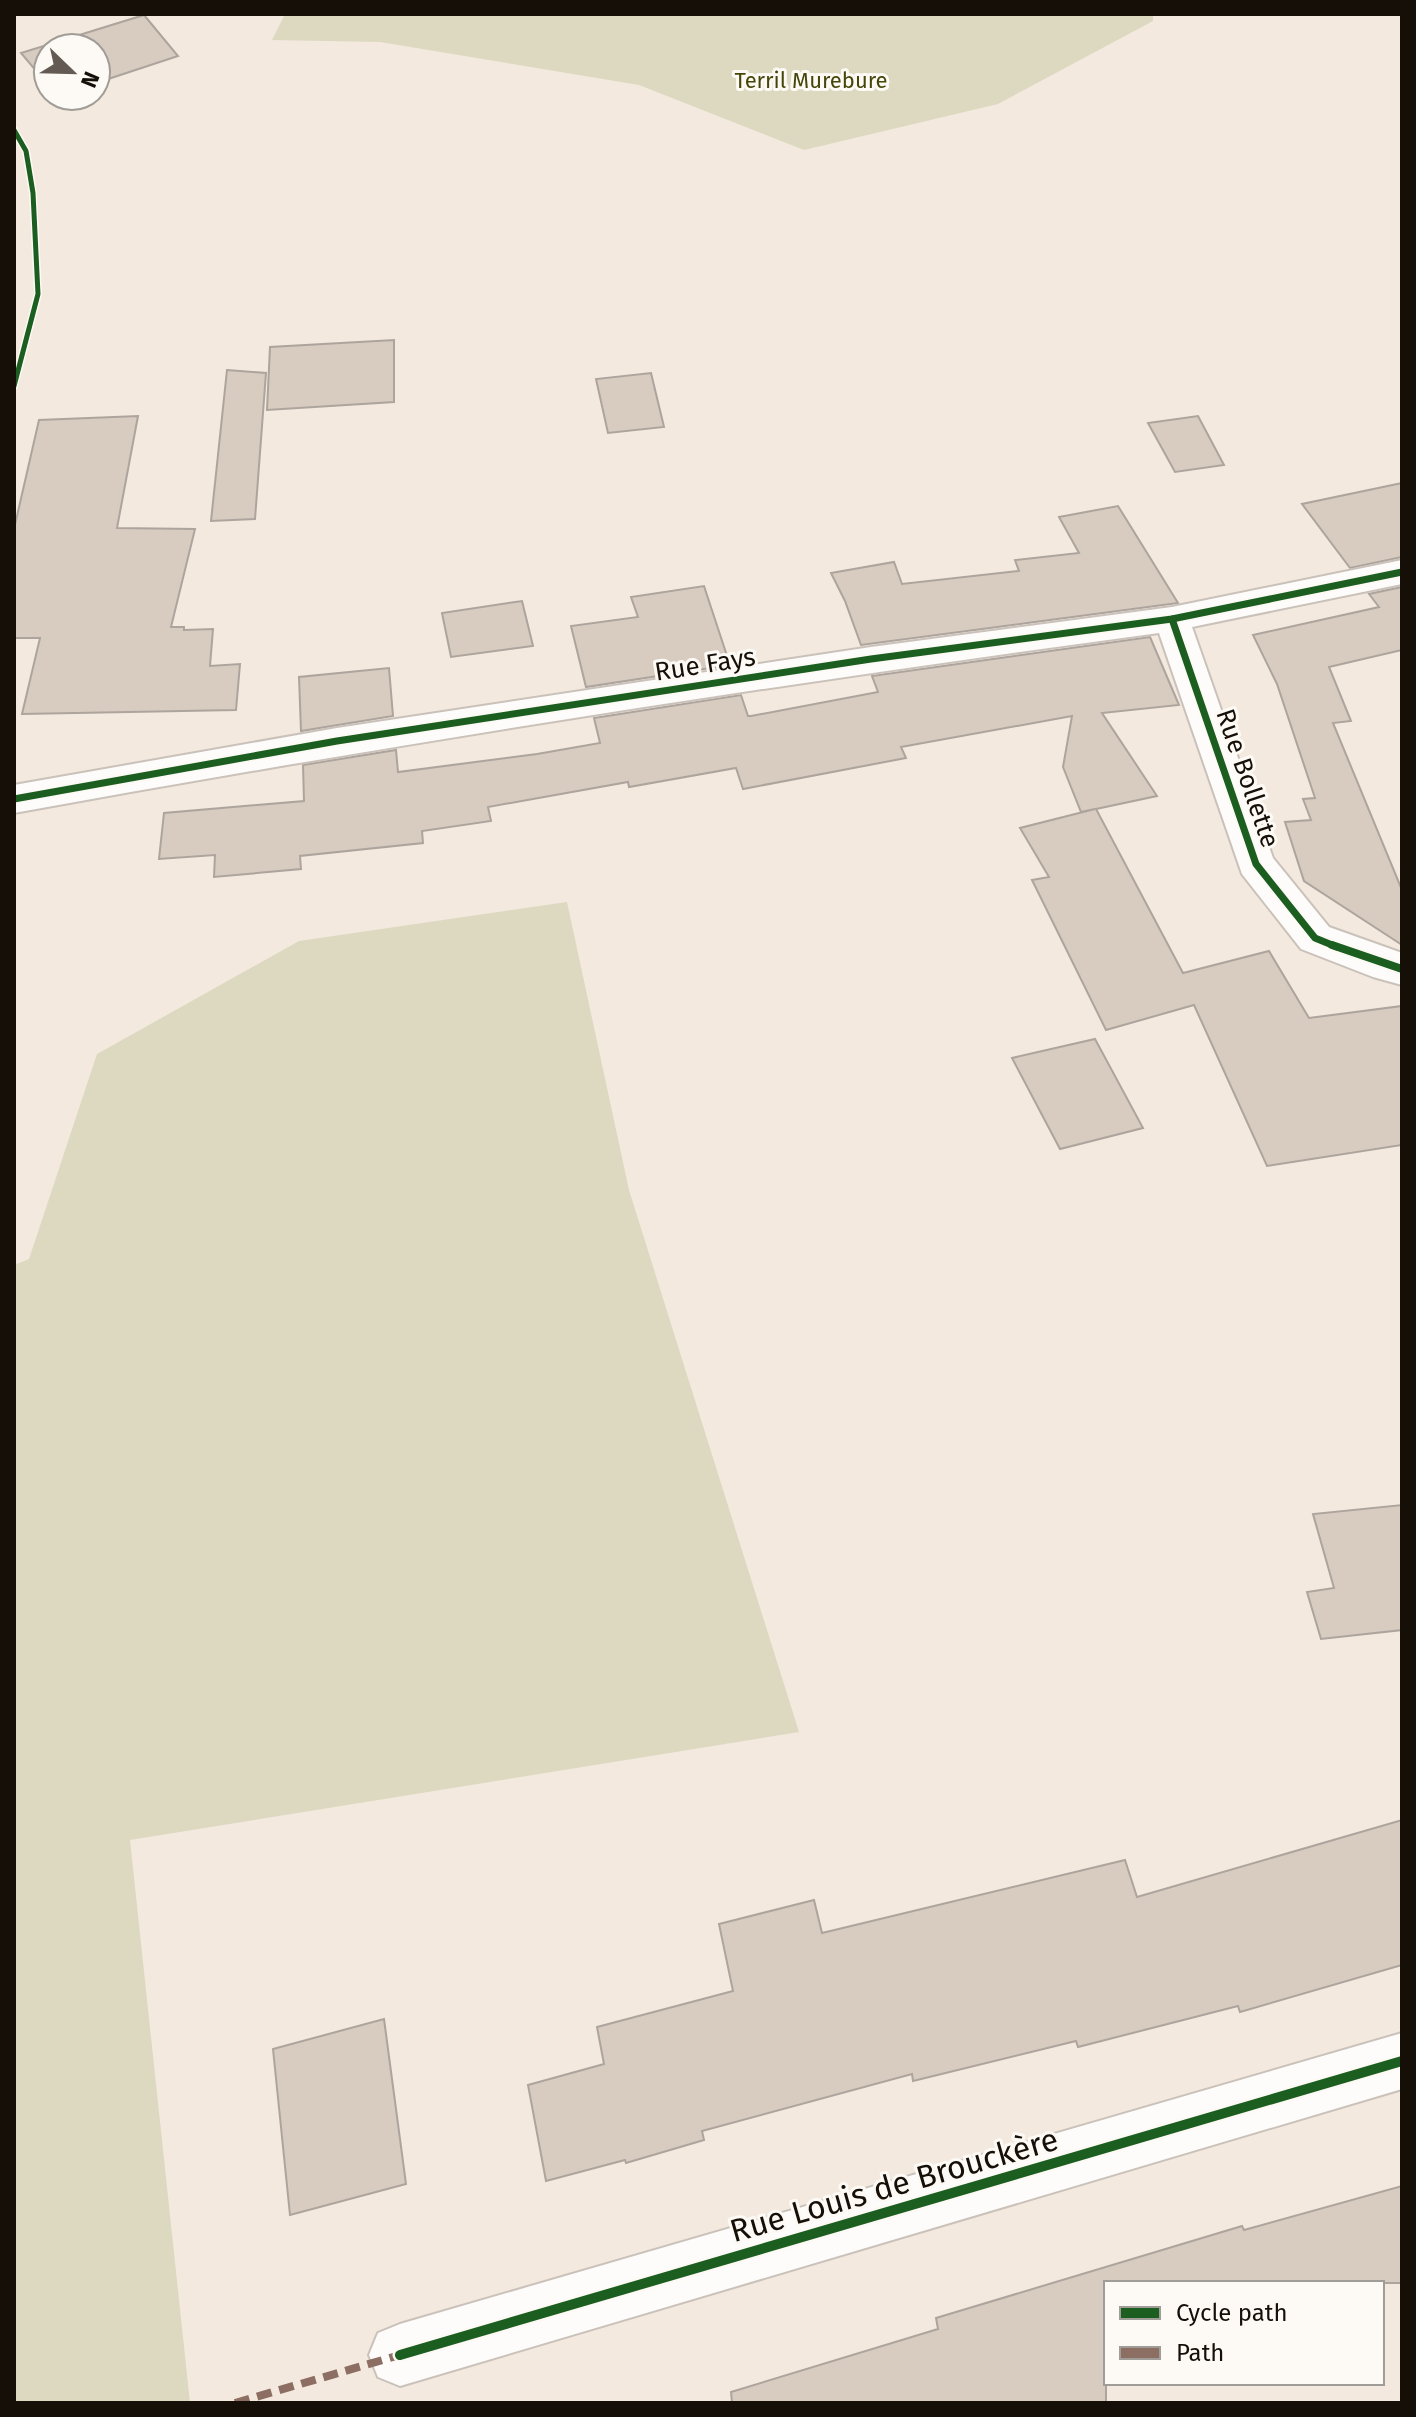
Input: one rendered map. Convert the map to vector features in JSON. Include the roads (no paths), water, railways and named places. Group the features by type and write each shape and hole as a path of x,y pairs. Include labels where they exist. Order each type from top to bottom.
{"street":[{"name":"Rue Fays","path":"14,799 337,741 871,659 1172,619 1402,572"},
{"name":"Rue Bollette","path":"1172,619 1256,864 1315,938 1402,969"},
{"name":"Rue Louis de Brouckère","path":"400,2355 1402,2061"}],"park label":[{"name":"Terril Murebure","path":"811,80"}]}
